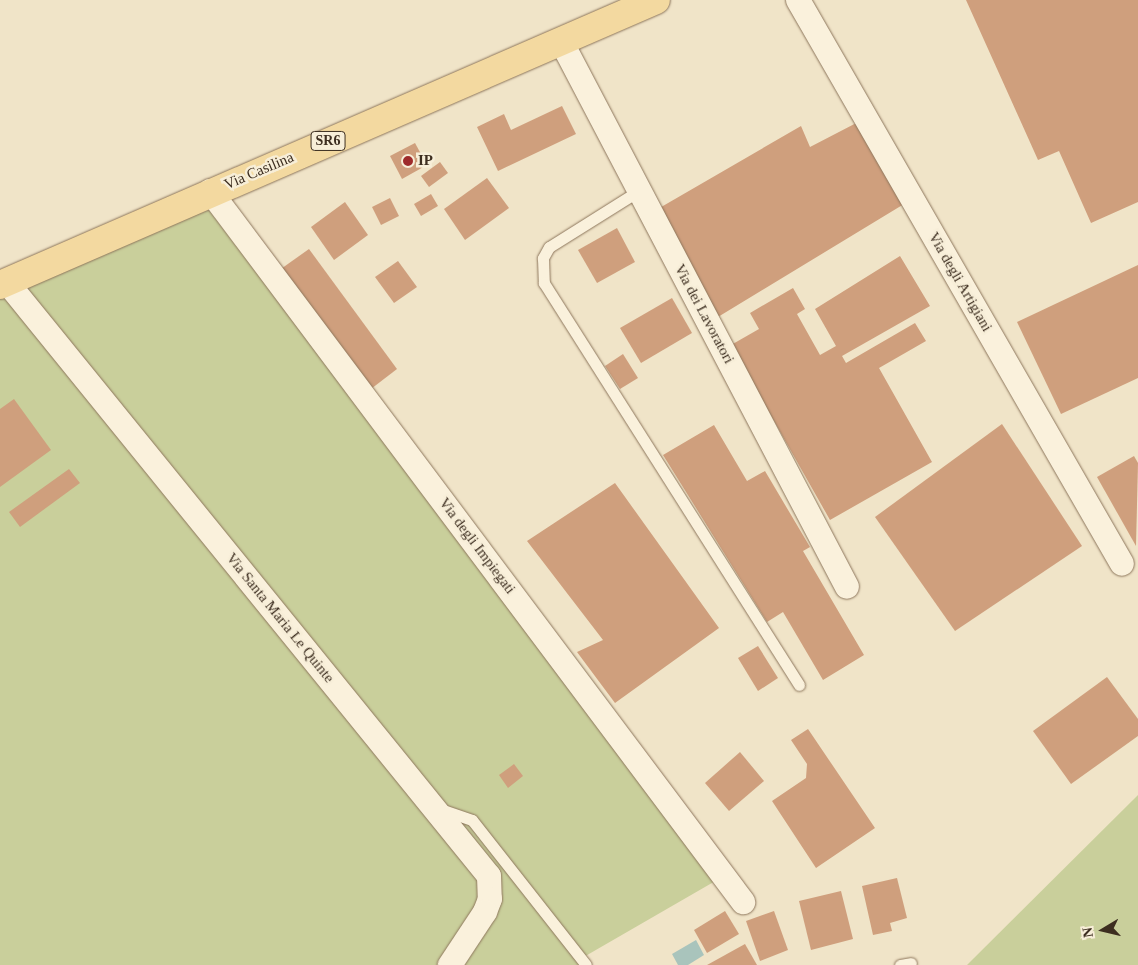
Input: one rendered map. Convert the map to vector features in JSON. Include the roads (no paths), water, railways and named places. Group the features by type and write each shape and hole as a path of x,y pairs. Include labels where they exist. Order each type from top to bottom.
{"main road":[{"name":"Via Casilina","path":"3,283 210,191 656,0"}],"street":[{"name":"Via degli Artigiani","path":"798,0 1122,564"},
{"name":"Via dei Lavoratori","path":"561,41 847,587"},
{"name":"Via degli Impiegati","path":"210,191 743,902"},
{"name":"Via Santa Maria Le Quinte","path":"3,283 482,867 491,888 485,912 450,965"}],"lane":[{"path":"640,190 548,247 543,258 544,283 798,686"},
{"path":"433,807 472,820 586,965"}],"water":[{"path":"696,940 704,955 688,965 678,965 672,954"}],"place":[{"name":"IP","path":"408,161"}]}
